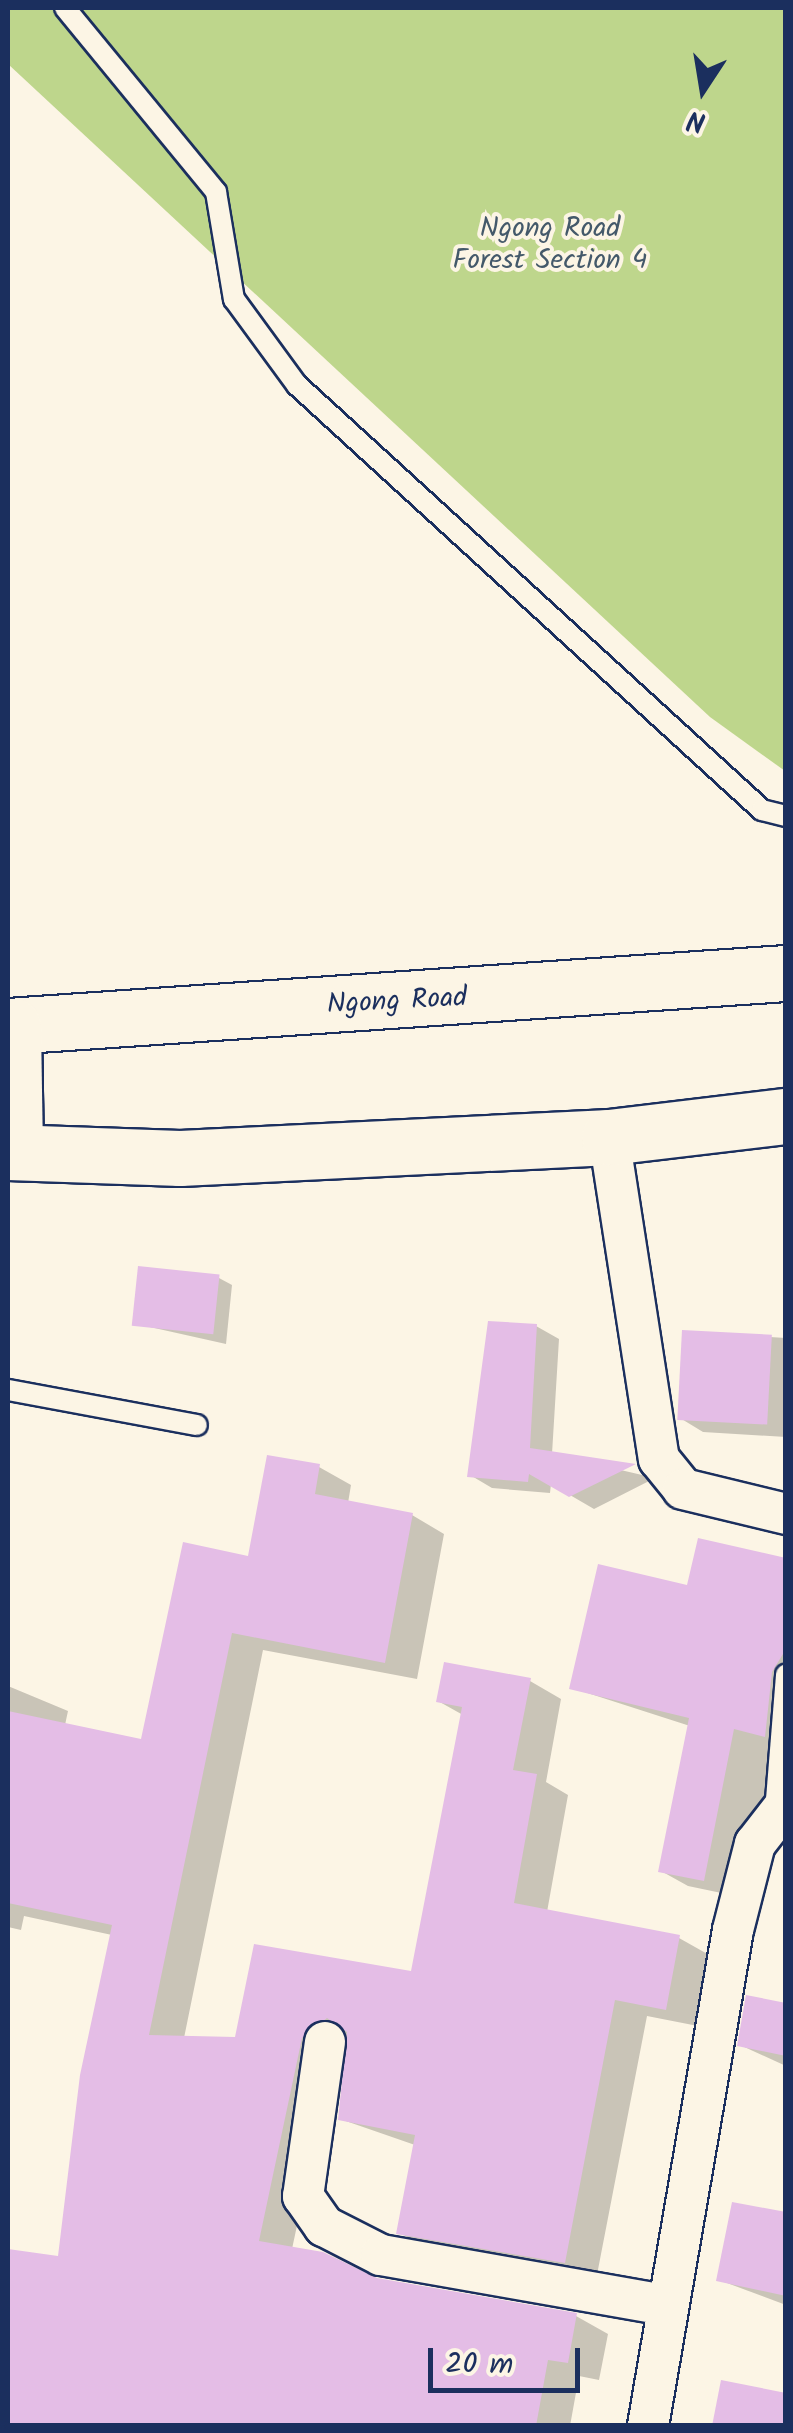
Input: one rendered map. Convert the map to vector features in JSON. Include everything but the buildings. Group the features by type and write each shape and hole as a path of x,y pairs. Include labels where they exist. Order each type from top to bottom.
{"main road":[{"name":"Ngong Road","path":"10,1026 786,973"},
{"path":"10,1026 10,1162 180,1158 609,1137 786,1116"}],"street":[{"path":"609,1137 658,1459 683,1489 786,1514"},
{"path":"648,2426 733,1930 755,1844 780,1808"},
{"path":"325,2042 303,2196 324,2226 381,2255 666,2305"}],"lane":[{"path":"65,8 216,192 234,298 297,385 762,810 786,816"},
{"path":"8,1390 197,1425"},
{"path":"780,1808 786,1674"}],"green space":[{"name":"Ngong Road Forest Section 4","path":"8,8 785,8 785,771 710,717 8,64"}]}
